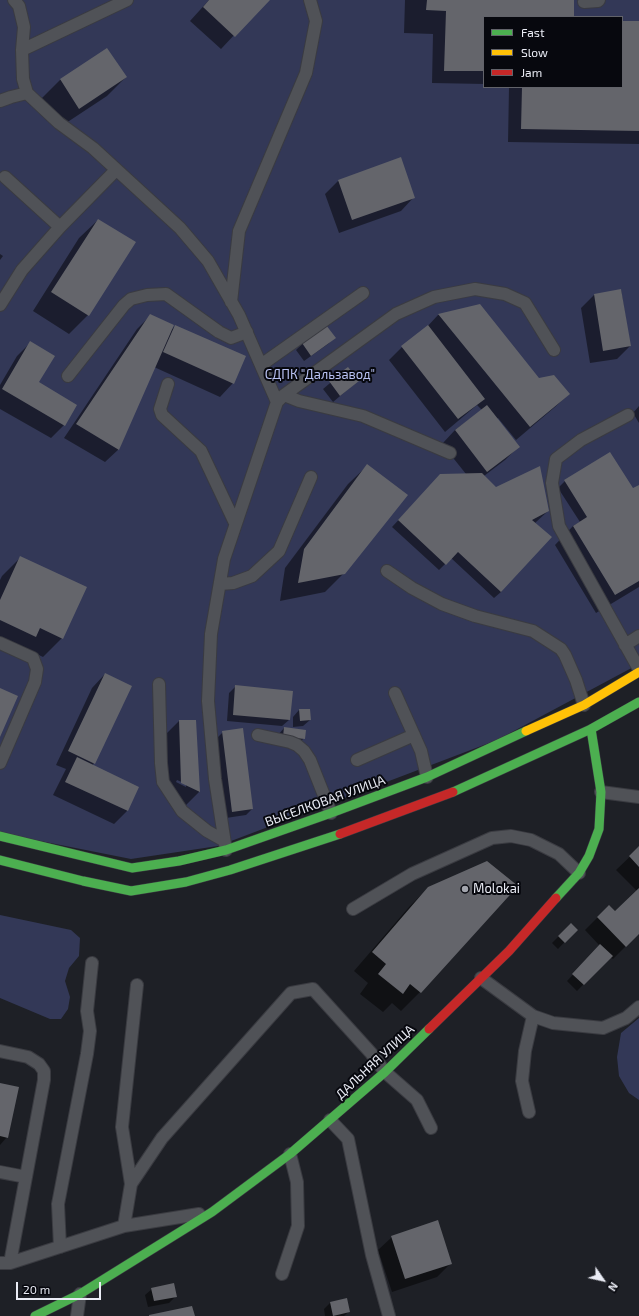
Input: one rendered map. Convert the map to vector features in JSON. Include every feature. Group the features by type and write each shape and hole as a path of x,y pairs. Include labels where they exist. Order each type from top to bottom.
{"main road":[{"name":"ВЫСЕЛКОВАЯ УЛИЦА","path":"0,836 132,868 180,861 224,845 331,814 427,777 584,705 639,671"},
{"path":"0,860 83,881 132,891 186,882 230,870 341,834 441,797 591,730 639,702"},
{"name":"ДАЛЬНЯЯ УЛИЦА","path":"35,1316 80,1294 212,1212 290,1154 385,1072 509,951 579,873 589,856 599,829 601,792 591,730"}],"lane":[{"path":"14,0 19,6 24,27 22,50 23,79 27,93 59,123 94,148 180,228 208,261 247,332 261,365 280,399"},
{"path":"22,50 126,0"},
{"path":"231,302 239,231 306,73 316,21 310,0"},
{"path":"584,2 599,0"},
{"path":"0,100 27,93"},
{"path":"0,305 22,270 60,227 116,170"},
{"path":"5,177 60,227"},
{"path":"224,845 215,779 208,701 211,634 224,559 235,523 280,399 396,314 434,297 475,289 505,294 525,303 554,350"},
{"path":"261,365 362,293"},
{"path":"68,376 124,305 131,299 142,296 166,294 231,338 247,332"},
{"path":"168,384 160,409 162,415 201,451 235,523"},
{"path":"280,399 299,401 363,416 450,453"},
{"path":"628,416 580,440 556,459 552,483 559,526 639,671"},
{"path":"220,584 233,582 252,576 279,552 311,476"},
{"path":"387,571 412,588 442,604 475,616 533,631 561,649 576,680 584,705"},
{"path":"625,645 639,636"},
{"path":"0,642 33,658 37,669 35,682 0,763"},
{"path":"159,684 163,782 182,811 224,845"},
{"path":"395,693 421,751 427,777"},
{"path":"258,735 290,742 304,751 310,760 331,814"},
{"path":"357,760 414,736"},
{"path":"601,792 639,797"},
{"path":"353,909 412,874 492,838 510,836 531,840 559,854 579,873"},
{"path":"60,1247 58,1204 87,1054 90,1031 87,1011 92,963"},
{"path":"481,978 533,1016 552,1023 603,1028 626,1018 639,1007"},
{"path":"124,1226 131,1184 122,1127 138,985"},
{"path":"131,1184 162,1138 291,992 313,989 371,1053 385,1072 418,1100 432,1128"},
{"path":"529,1112 522,1081 525,1051 533,1016"},
{"path":"0,1051 28,1057 39,1064 44,1071 44,1080 26,1177 5,1263 124,1226 212,1212"},
{"path":"330,1120 348,1138 372,1255 389,1316"},
{"path":"282,1274 298,1226 297,1182 290,1154"},
{"path":"0,1172 26,1177"},
{"path":"77,1316 80,1294"}],"green space":[{"name":"СДПК \"Дальзавод\"","path":"0,0 639,0 639,664 497,740 218,846 131,859 0,833"},
{"path":"0,915 71,930 80,938 79,956 69,968 65,981 70,997 68,1009 61,1019 50,1019 0,998"},
{"path":"639,1018 639,1100 629,1093 619,1076 617,1057 621,1033"}],"building":[{"path":"209,0 270,0 235,37 203,7"},
{"path":"427,0 574,0 574,16 483,16 483,71 444,71 446,11 426,10"},
{"path":"623,21 639,21 639,131 521,129 522,88 623,88"},
{"path":"107,48 127,77 79,109 60,79"},
{"path":"401,157 415,198 352,220 338,180"},
{"path":"98,219 136,242 89,316 51,292"},
{"path":"621,289 631,346 603,351 594,294"},
{"path":"480,304 539,378 554,375 570,394 530,427 438,314"},
{"path":"150,314 174,325 119,450 76,424"},
{"path":"175,325 246,356 234,384 163,352"},
{"path":"326,325 336,338 311,356 302,343"},
{"path":"428,325 485,399 458,419 401,346"},
{"path":"30,341 55,356 39,382 77,405 65,426 2,389"},
{"path":"348,367 359,381 340,396 329,381"},
{"path":"487,405 520,447 487,472 455,430"},
{"path":"610,452 633,488 639,485 639,581 615,595 573,526 587,517 564,480"},
{"path":"367,464 408,495 345,574 298,583 304,549"},
{"path":"540,466 549,511 532,520 552,537 501,592 458,552 446,565 398,520 440,474 482,473 496,487"},
{"path":"20,556 87,587 63,639 40,628 36,637 0,620 0,600"},
{"path":"105,673 132,686 95,764 68,751"},
{"path":"235,685 293,691 290,720 233,715"},
{"path":"0,688 18,696 0,737"},
{"path":"299,709 310,709 311,720 300,721"},
{"path":"179,720 196,720 200,792 181,783"},
{"path":"284,727 306,730 305,739 283,737"},
{"path":"243,728 253,809 232,812 222,731"},
{"path":"77,757 139,787 128,811 65,782"},
{"path":"639,846 639,867 629,856"},
{"path":"487,861 518,886 421,993 410,984 403,994 378,974 386,964 372,952 428,887"},
{"path":"639,888 639,934 626,947 597,917 609,905 615,911"},
{"path":"571,923 578,930 565,943 558,936"},
{"path":"600,944 613,956 584,985 572,974"},
{"path":"0,1083 19,1087 8,1138 0,1136"},
{"path":"438,1220 452,1264 405,1279 391,1236"},
{"path":"174,1283 177,1297 154,1301 151,1288"},
{"path":"347,1298 350,1312 333,1316 330,1302"},
{"path":"192,1306 195,1316 149,1316 149,1315"}],"traffic: fast":[{"path":"453,792 591,729 639,702"},
{"path":"556,898 579,873 589,856 599,829 601,792 591,729"},
{"path":"0,836 132,868 179,861 226,850 331,813 427,777 526,731"},
{"path":"0,860 83,881 131,891 186,882 230,870 340,834"},
{"path":"35,1316 80,1294 212,1212 290,1154 385,1072 429,1029"}],"traffic: slow":[{"path":"526,731 584,705 639,672"}],"traffic: jam":[{"path":"340,834 453,792"},
{"path":"429,1029 509,951 556,898"}],"place":[{"name":"Molokai","path":"465,889"}]}
